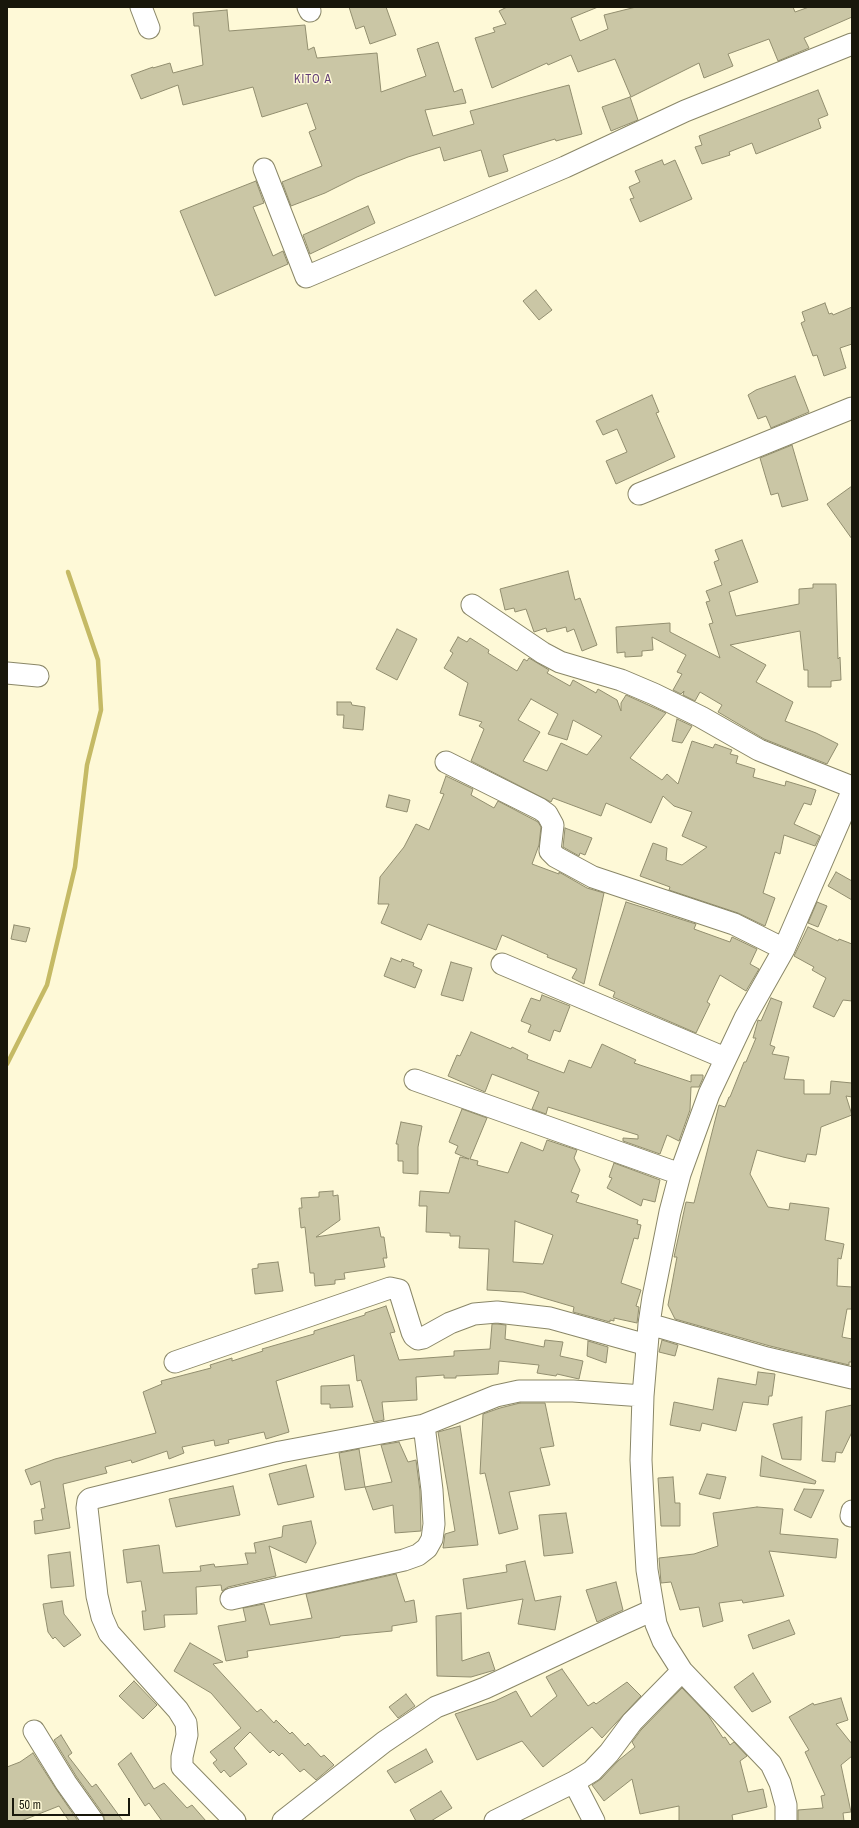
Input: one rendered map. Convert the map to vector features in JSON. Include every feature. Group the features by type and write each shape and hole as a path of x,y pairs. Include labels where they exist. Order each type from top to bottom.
{"street":[{"path":"141,7 149,28"},
{"path":"264,169 306,277 565,166 686,111 852,44"},
{"path":"639,494 852,408"},
{"path":"472,605 543,653 560,662 621,680 654,694 701,717 759,750 852,787"},
{"path":"7,673 38,676"},
{"path":"446,762 540,809 547,814 553,825 550,851 556,857 593,877 734,924 784,949"},
{"path":"786,1821 786,1805 780,1783 771,1764 682,1671 663,1641 656,1624 647,1570 641,1460 643,1396 649,1324 669,1220 680,1174 709,1094 725,1058 784,949 852,792"},
{"path":"502,964 725,1058"},
{"path":"415,1080 680,1174"},
{"path":"175,1362 390,1288 399,1290 412,1332 418,1339 423,1338 450,1323 474,1314 497,1312 550,1318 647,1345"},
{"path":"649,1324 767,1358 852,1378"},
{"path":"235,1821 182,1767 182,1756 187,1735 186,1723 178,1710 110,1633 102,1617 97,1596 87,1508 88,1501 90,1499 280,1452 424,1425 496,1396 519,1391 573,1391 643,1396"},
{"path":"231,1600 404,1560 418,1555 427,1548 432,1539 434,1524 432,1490 424,1425"},
{"path":"283,1821 384,1742 436,1707 485,1688 653,1610"},
{"path":"495,1821 574,1782 592,1771 601,1763 632,1722 682,1671"},
{"path":"34,1731 66,1783 93,1821"},
{"path":"574,1782 594,1821"}],"building":[{"path":"349,7 386,7 396,35 370,44 364,26 356,29"},
{"path":"507,7 598,7 571,18 580,41 608,29 604,15 636,7 793,7 795,12 809,7 852,7 852,17 804,38 809,48 778,61 769,39 728,54 733,66 704,78 699,63 631,97 615,59 578,72 571,55 548,65 547,63 492,88 475,38 495,32 493,28 506,24 499,11"},
{"path":"227,10 229,31 305,25 308,50 314,47 317,58 377,53 381,92 426,76 417,49 438,42 454,92 462,89 466,103 425,110 433,136 474,124 470,111 569,85 582,134 556,141 555,139 503,155 508,171 489,177 481,150 444,161 440,147 408,157 357,177 325,193 291,206 282,182 322,166 309,132 316,129 307,103 262,117 253,87 183,105 178,85 141,99 131,75 170,63 173,73 203,65 199,26 194,26 193,13"},
{"path":"818,90 828,115 818,119 821,128 756,154 752,143 729,152 730,155 702,164 695,147 702,145 699,136"},
{"path":"630,97 638,120 611,131 602,107"},
{"path":"662,160 664,165 675,160 692,199 640,222 630,199 634,198 629,187 640,182 635,171"},
{"path":"256,181 264,203 253,207 273,256 283,251 288,264 215,296 180,211"},
{"path":"368,206 375,223 310,254 303,235"},
{"path":"536,290 552,310 539,320 523,301"},
{"path":"825,303 829,314 832,313 833,315 852,307 852,344 840,348 846,368 824,376 817,355 813,356 801,323 805,321 802,312"},
{"path":"795,376 809,412 771,428 766,416 758,419 748,395 756,390"},
{"path":"652,395 659,412 656,413 675,457 616,484 606,461 627,452 617,429 603,435 596,421"},
{"path":"792,445 808,500 782,507 778,493 771,495 760,458"},
{"path":"852,486 852,539 827,504"},
{"path":"742,540 758,582 729,592 736,616 799,604 799,589 813,588 813,584 836,584 838,659 840,657 841,680 831,681 831,687 808,687 808,670 804,670 800,631 730,645 766,665 756,682 793,702 785,721 816,733 838,744 827,764 764,739 718,712 722,705 700,692 695,701 683,695 684,691 681,694 673,690 682,674 677,672 686,655 652,637 653,650 642,651 642,656 625,657 625,652 617,653 616,627 670,623 670,632 720,658 709,624 713,623 706,602 710,601 706,591 722,585 714,562 719,560 715,550"},
{"path":"568,571 575,600 580,598 597,645 582,651 574,629 567,632 566,627 547,632 546,628 534,632 526,609 515,612 514,608 505,610 500,589"},
{"path":"397,629 417,639 397,680 376,669"},
{"path":"458,637 467,642 470,638 489,650 488,653 517,671 524,659 527,661 529,658 549,670 547,673 570,686 573,680 596,693 598,689 617,700 621,711 621,703 626,695 666,713 630,758 662,780 667,774 678,784 692,741 713,748 715,744 732,750 730,754 738,756 736,763 755,769 753,777 785,786 786,781 816,790 811,805 804,803 794,824 820,836 815,846 784,835 780,854 775,852 763,893 775,898 765,926 738,913 669,890 670,887 640,876 653,843 667,848 666,860 682,865 707,847 682,836 692,812 674,806 663,796 651,823 606,803 601,816 553,798 551,802 471,761 484,729 479,726 482,722 459,715 468,683 444,668 453,653 450,651","holes":["531,699 558,714 548,734 567,740 573,720 602,736 587,755 561,743 547,771 523,761 540,732 518,720"]},
{"path":"337,702 351,702 352,705 365,707 363,730 343,728 344,715 337,715"},
{"path":"677,719 692,726 682,743 672,741"},
{"path":"446,776 473,789 471,795 494,808 498,801 538,822 541,827 539,845 532,864 559,874 559,872 587,888 604,893 584,984 572,978 577,969 547,957 548,955 502,935 496,950 428,924 421,940 381,923 389,904 378,904 380,877 404,847 416,824 429,830 444,794 440,793"},
{"path":"389,795 410,800 407,812 386,807"},
{"path":"565,828 592,838 585,855 580,853 579,856 563,847"},
{"path":"836,872 852,881 852,900 828,886"},
{"path":"626,902 696,924 694,929 730,942 732,937 757,949 750,964 759,969 746,991 720,975 707,1002 710,1004 696,1033 613,997 615,992 599,985"},
{"path":"817,902 827,906 818,927 808,923"},
{"path":"14,925 30,928 26,942 11,939"},
{"path":"808,927 838,941 839,939 852,944 852,1001 843,1000 834,1017 813,1007 826,978 812,970 814,967 794,956"},
{"path":"391,958 401,962 402,959 414,963 413,966 422,970 415,988 384,976"},
{"path":"451,962 472,968 463,1001 441,995"},
{"path":"542,995 570,1006 560,1032 554,1030 550,1041 528,1032 531,1025 521,1021 531,998 540,1001"},
{"path":"771,998 782,1002 770,1045 775,1047 772,1054 789,1057 784,1079 804,1080 804,1094 830,1094 831,1081 852,1083 852,1097 846,1096 852,1115 821,1127 816,1155 807,1154 805,1162 757,1150 750,1174 768,1207 789,1210 790,1203 829,1208 825,1240 844,1244 841,1259 838,1258 837,1286 852,1287 852,1309 847,1309 842,1337 852,1339 852,1362 849,1362 849,1365 770,1346 675,1319 668,1305 677,1257 674,1257 686,1202 694,1203 719,1105 725,1107 730,1097 744,1062 746,1062 756,1038 753,1038 758,1020 761,1021"},
{"path":"471,1032 511,1049 512,1047 528,1055 527,1059 564,1073 569,1060 591,1068 602,1044 636,1060 634,1063 691,1082 691,1075 703,1075 703,1078 699,1087 691,1087 690,1110 679,1141 667,1135 660,1154 623,1141 623,1138 638,1139 638,1135 548,1107 546,1114 532,1109 539,1092 492,1074 485,1092 448,1076 457,1055 460,1056"},
{"path":"462,1109 487,1118 470,1159 478,1161 477,1165 508,1173 521,1142 543,1151 547,1140 577,1150 574,1158 580,1170 571,1192 579,1195 576,1202 638,1220 637,1224 641,1225 638,1239 634,1238 621,1283 641,1290 636,1306 639,1307 637,1323 614,1318 614,1321 610,1320 610,1322 573,1312 574,1307 523,1292 487,1290 489,1249 459,1248 460,1236 450,1236 450,1233 426,1232 427,1206 419,1206 420,1191 449,1193 460,1157 469,1159 455,1153 458,1146 449,1142","holes":["515,1221 553,1235 543,1264 513,1262"]},
{"path":"401,1122 422,1126 418,1147 418,1174 403,1173 403,1161 398,1161 398,1144 396,1144"},
{"path":"614,1163 660,1180 655,1202 643,1199 641,1206 607,1188 612,1178 609,1177"},
{"path":"333,1191 333,1196 338,1195 340,1220 316,1237 379,1227 381,1237 384,1237 387,1258 383,1258 385,1267 344,1273 345,1279 335,1280 335,1284 315,1286 314,1273 310,1273 305,1227 301,1228 299,1208 302,1208 301,1198 319,1197 319,1192"},
{"path":"278,1262 283,1291 255,1294 252,1269 258,1268 258,1264"},
{"path":"386,1306 395,1332 390,1333 399,1360 454,1356 454,1351 490,1349 492,1324 497,1324 506,1325 505,1339 544,1347 545,1340 563,1342 560,1356 583,1361 579,1379 557,1374 556,1376 537,1373 539,1365 499,1361 498,1374 456,1376 456,1378 444,1378 444,1375 416,1377 417,1400 382,1402 384,1420 374,1422 361,1380 357,1381 354,1355 276,1381 289,1432 266,1439 264,1432 228,1440 229,1443 215,1446 214,1440 182,1447 184,1453 169,1459 167,1451 132,1463 131,1460 105,1467 107,1473 63,1484 70,1528 35,1534 34,1521 43,1520 41,1509 45,1508 40,1481 31,1485 25,1470 55,1459 156,1433 143,1392 162,1384 161,1381 211,1368 210,1365 232,1358 232,1361 263,1351 262,1349 314,1334 314,1331 365,1315 365,1313"},
{"path":"662,1340 678,1345 675,1356 659,1352"},
{"path":"588,1341 608,1347 606,1363 587,1356"},
{"path":"758,1372 775,1374 772,1396 769,1396 768,1405 743,1402 736,1431 702,1423 700,1431 670,1425 674,1402 713,1410 718,1378 756,1385"},
{"path":"349,1385 353,1407 330,1408 330,1404 321,1404 321,1386"},
{"path":"520,1403 545,1403 554,1446 540,1448 550,1485 509,1492 518,1529 499,1534 485,1473 480,1474 483,1414"},
{"path":"852,1405 852,1432 842,1453 836,1452 835,1462 822,1461 826,1411"},
{"path":"802,1417 801,1460 782,1459 773,1424"},
{"path":"460,1426 478,1545 443,1548 445,1534 455,1531 438,1432"},
{"path":"399,1442 408,1462 416,1460 420,1491 421,1531 395,1533 393,1505 373,1510 365,1487 392,1482 381,1445"},
{"path":"359,1449 365,1487 345,1490 339,1453"},
{"path":"762,1456 816,1481 815,1484 760,1476"},
{"path":"306,1465 314,1497 278,1505 269,1474"},
{"path":"707,1474 726,1477 720,1499 699,1494"},
{"path":"673,1477 675,1503 680,1503 680,1526 661,1526 658,1478"},
{"path":"233,1486 240,1515 176,1527 169,1499"},
{"path":"804,1489 824,1490 811,1518 794,1510"},
{"path":"757,1507 783,1509 780,1534 838,1539 836,1558 769,1551 784,1596 743,1603 742,1600 719,1603 723,1621 703,1627 699,1607 680,1610 671,1582 661,1583 659,1558 694,1554 718,1546 713,1513"},
{"path":"566,1513 573,1553 544,1556 539,1515"},
{"path":"311,1521 316,1543 306,1563 269,1546 276,1576 228,1587 222,1591 221,1585 196,1587 197,1614 164,1615 165,1627 144,1630 142,1611 146,1611 141,1581 127,1583 123,1550 159,1545 163,1573 201,1571 200,1566 214,1564 215,1567 248,1564 245,1553 256,1553 254,1543 282,1537 283,1526"},
{"path":"70,1552 74,1586 51,1588 48,1555"},
{"path":"525,1561 535,1601 561,1596 555,1630 518,1624 523,1599 467,1609 463,1579 507,1572 506,1565"},
{"path":"396,1574 405,1602 414,1600 417,1622 392,1626 392,1631 340,1636 247,1651 248,1657 226,1661 218,1626 246,1621 243,1608 264,1604 270,1625 312,1618 306,1594"},
{"path":"616,1582 623,1610 597,1622 586,1590"},
{"path":"62,1601 64,1614 81,1635 64,1647 55,1637 53,1639 48,1632 43,1604"},
{"path":"461,1613 462,1661 489,1652 495,1670 471,1677 437,1676 436,1616"},
{"path":"789,1620 795,1634 753,1649 748,1635"},
{"path":"190,1643 223,1662 213,1664 257,1712 261,1709 274,1723 276,1720 290,1734 292,1732 305,1746 308,1743 321,1757 324,1755 334,1765 316,1780 304,1769 300,1772 282,1753 279,1756 273,1750 270,1753 250,1732 234,1748 247,1764 230,1777 224,1770 221,1773 213,1763 217,1760 210,1752 241,1728 211,1693 174,1671"},
{"path":"562,1669 588,1706 594,1702 596,1704 627,1682 641,1696 602,1738 592,1727 543,1767 522,1741 477,1760 455,1714 495,1701 516,1691 531,1717 557,1696 546,1677"},
{"path":"753,1673 771,1702 752,1712 734,1687"},
{"path":"134,1681 157,1705 143,1719 119,1696"},
{"path":"682,1688 708,1715 723,1738 725,1737 730,1745 734,1742 747,1756 740,1761 748,1792 763,1789 767,1807 732,1815 733,1821 679,1821 679,1806 640,1814 632,1779 604,1801 592,1785 601,1779 619,1760 635,1747 632,1742 641,1730"},
{"path":"406,1694 415,1706 398,1718 389,1707"},
{"path":"841,1698 848,1720 836,1724 852,1744 852,1756 841,1765 851,1812 843,1813 844,1821 798,1821 798,1810 823,1808 821,1796 825,1795 805,1752 809,1750 789,1717 813,1703 814,1705"},
{"path":"61,1735 72,1753 68,1756 92,1787 96,1784 123,1821 105,1821 103,1814 76,1776 54,1740"},
{"path":"426,1749 433,1762 395,1783 387,1771"},
{"path":"33,1753 78,1821 69,1821 59,1806 21,1821 7,1821 7,1767 20,1762"},
{"path":"131,1753 154,1789 164,1783 187,1808 192,1805 206,1821 162,1821 149,1803 145,1806 118,1764"},
{"path":"441,1791 452,1808 431,1821 416,1821 410,1810"}],"waterway":[{"path":"7,1064 47,985 75,867 87,765 101,710 98,660 68,572"}],"district":[{"name":"KITO A","path":"313,80"}]}
